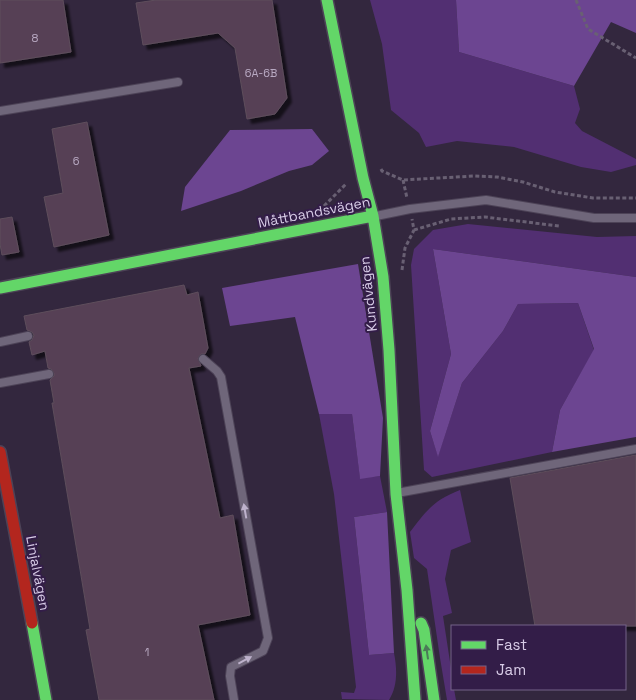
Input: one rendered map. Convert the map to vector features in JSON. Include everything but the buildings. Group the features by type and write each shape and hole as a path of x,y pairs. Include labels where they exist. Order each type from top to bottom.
{"street":[{"name":"Kundvägen","path":"327,0 363,178 373,216 383,277 396,494 407,590 415,700"},
{"name":"Måttbandsvägen","path":"0,288 373,216"},
{"name":"Linjalvägen","path":"0,452 46,700"},
{"name":"Kundvägen","path":"407,590 424,630 434,700"}],"lane":[{"path":"0,111 178,82"},
{"name":"Måttbandsvägen","path":"373,216 486,200 594,218 636,218"},
{"path":"0,342 28,336"},
{"path":"203,359 217,370 221,377 268,638 263,651 231,668 230,676 234,700"},
{"path":"0,383 49,374"},
{"path":"396,494 636,449"}],"path":[{"path":"576,0 588,29 636,58"},
{"path":"410,210 404,180 474,176 497,177 523,182 555,192 593,198 636,198"},
{"path":"414,230 451,219 485,217 560,226"}],"shaded area":[{"path":"370,0 456,0 459,52 574,86 580,109 575,123 582,131 636,159 636,165 611,172 581,167 514,147 457,141 426,147 419,133 391,110 382,44"},
{"path":"456,0 636,0 636,33 611,22 574,86 459,52"},
{"path":"312,129 329,151 312,165 289,171 241,191 181,211 185,187 230,130"},
{"path":"468,224 597,237 636,236 636,277 433,249 451,354 430,431 438,456 462,383 503,331 518,304 578,303 594,350 560,410 552,452 432,477 424,470 411,265 414,249 433,230"},
{"path":"433,249 636,277 636,437 552,452 560,410 594,349 578,303 518,304 503,331 462,383 438,457 430,431 451,354"},
{"path":"358,264 383,418 380,476 360,479 352,414 319,414 295,317 230,326 222,288"},
{"path":"319,414 352,414 360,478 380,476 387,512 354,517 369,655 394,653 396,677 394,689 389,700 342,699 341,692 354,693 356,687 334,494"},
{"path":"460,490 471,542 451,550 445,579 452,613 443,616 451,668 451,690 454,690 456,700 447,700 427,569 414,558 410,532 431,507"},
{"path":"387,512 394,653 369,655 354,517"}],"traffic: fast":[{"path":"327,0 363,178 373,216 383,277 389,350 396,494 407,590 415,700"},
{"path":"0,288 373,216"},
{"path":"32,623 46,700"},
{"path":"421,623 424,630 434,700"}],"traffic: jam":[{"path":"0,452 32,623"}]}
